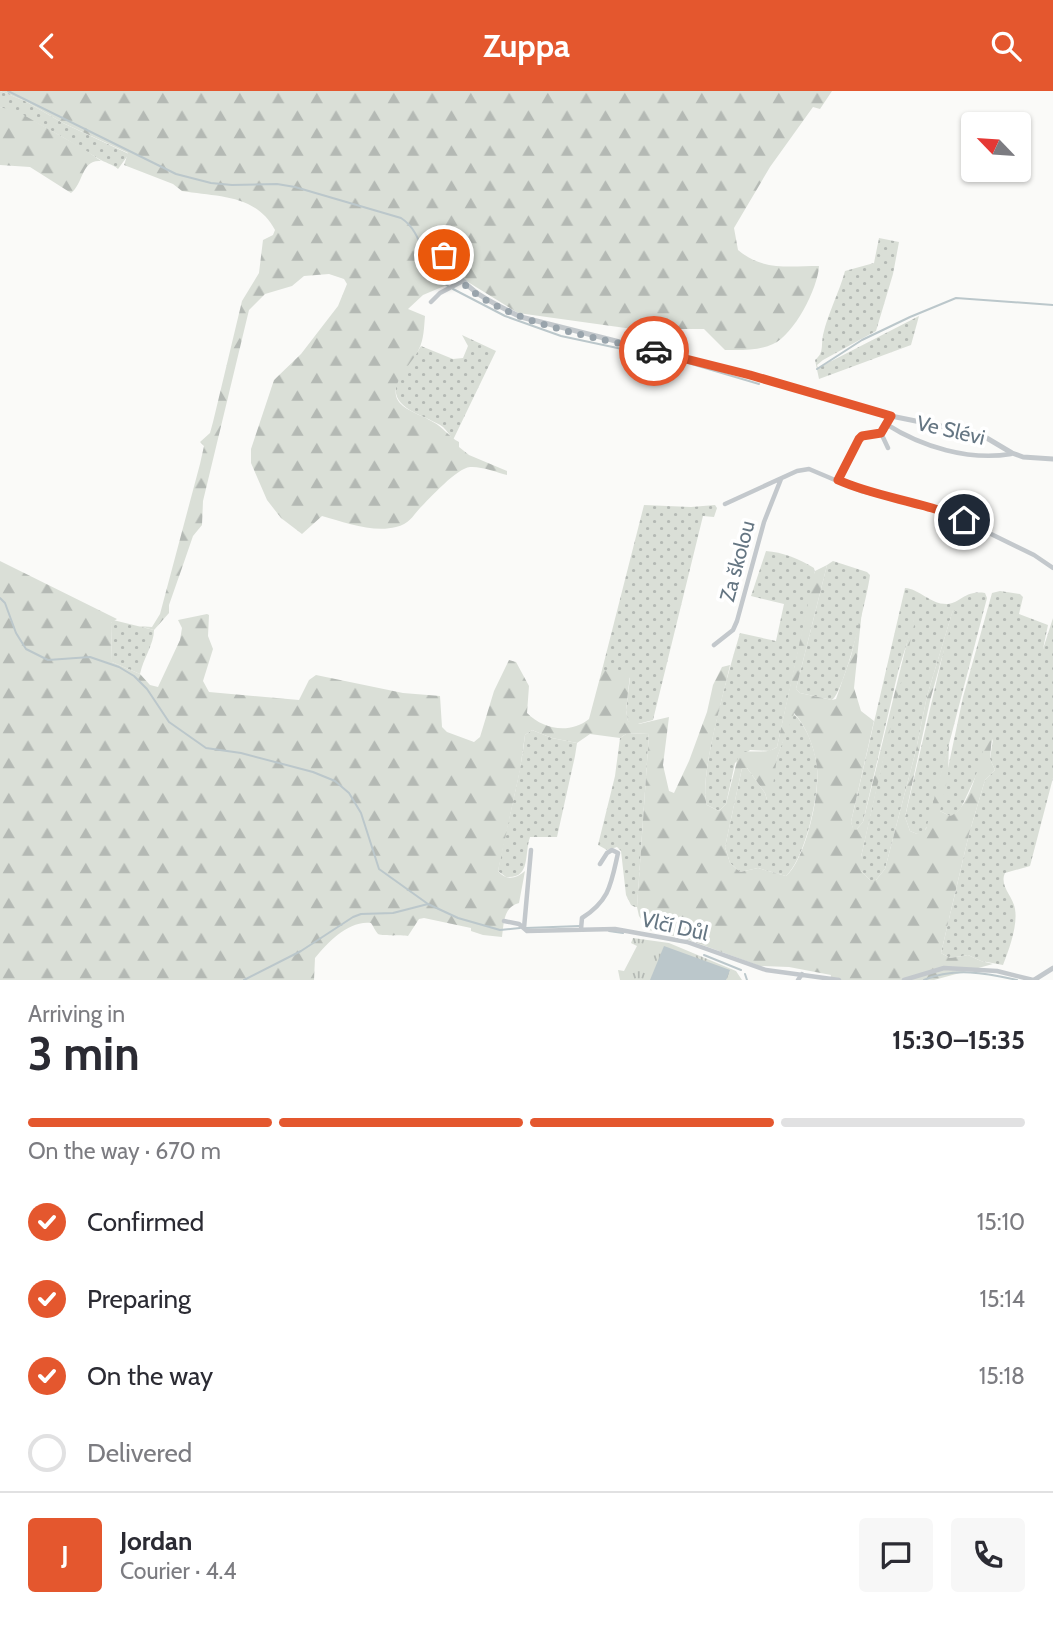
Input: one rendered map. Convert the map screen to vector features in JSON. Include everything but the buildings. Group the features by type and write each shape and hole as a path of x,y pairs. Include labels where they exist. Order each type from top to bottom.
{"street":[{"path":"444,255 461,282 495,305 521,317 891,416 980,434 1023,457 1053,459"},
{"path":"431,302 440,293 461,282"},
{"path":"881,433 891,416"},
{"name":"Ve Slévi","path":"886,424 911,439 940,448 995,456 1012,453"},
{"path":"881,433 888,448"},
{"path":"838,480 862,436 881,433"},
{"name":"Za školou","path":"725,504 803,468 861,491 940,509 1034,555 1053,568"},
{"name":"Za školou","path":"714,645 733,630 737,621 764,522 781,478"},
{"path":"524,929 531,850"},
{"path":"581,929 582,918 607,895 618,853 612,850 607,853 600,864"},
{"name":"Vlčí Důl","path":"504,921 519,924 527,931 615,929 687,942 753,966 839,980"},
{"path":"904,980 944,968 997,971 1034,980 1053,968"},
{"path":"798,980 802,974"}],"green space":[{"path":"0,91 129,154 118,169 63,137 0,107"},
{"path":"0,91 832,91 820,109 813,107 770,167 734,228 738,250 747,257 776,266 819,266 818,275 804,310 781,339 761,348 725,350 704,329 647,331 518,313 463,279 445,249 436,257 449,284 423,295 408,309 425,316 424,333 419,349 400,377 397,399 403,406 440,427 459,442 459,447 469,455 507,471 507,475 479,467 458,472 400,526 368,528 322,516 302,534 281,518 267,500 251,463 251,449 274,380 301,354 338,306 347,284 344,279 329,274 304,276 292,286 265,294 249,310 203,501 202,525 193,536 169,605 169,613 154,630 139,626 152,627 160,614 200,464 204,446 200,442 210,433 242,301 259,273 263,240 273,235 275,230 267,218 247,203 222,196 182,191 173,184 124,165 128,153"},
{"path":"0,107 20,113 101,161 95,161 86,168 71,193 30,167 0,165"},
{"path":"879,238 899,242 893,274 876,331 817,365 818,368 919,316 911,345 819,379 815,360 821,352 825,327 845,271 874,263"},
{"path":"462,335 496,351 453,440 443,427 401,403 396,388 399,377 421,346 453,359 463,358 468,346"},
{"path":"644,505 715,505 717,508 714,517 703,516 653,720 634,725 628,721 626,710 630,678 615,670 602,670"},
{"path":"766,551 785,554 803,562 814,568 815,575 777,747 770,751 750,750 735,763 726,804 719,811 707,805 707,772 716,721 740,633 776,641 784,604 751,596"},
{"path":"0,561 117,619 111,623 112,662 140,674 150,685 158,687 180,640 182,628 178,620 207,614 208,636 213,649 203,681 209,692 299,700 309,680 316,675 403,693 440,696 442,727 447,732 474,742 480,737 494,691 509,660 516,662 529,686 527,713 541,723 557,728 574,727 589,719 602,670 626,670 630,675 626,710 628,721 639,724 669,717 663,765 669,791 674,793 707,712 713,685 722,667 730,665 706,777 707,805 719,811 726,804 739,753 769,751 777,747 815,571 827,565 796,689 800,693 836,699 851,656 862,610 854,688 861,711 874,721 851,822 856,830 863,822 912,622 915,621 861,857 861,871 870,880 876,880 885,869 927,696 955,610 930,701 905,817 910,831 917,834 926,829 949,743 948,776 940,811 950,816 957,812 969,794 986,739 992,735 990,759 995,770 985,780 969,834 941,953 950,958 968,955 993,964 934,980 830,980 831,975 789,967 760,966 686,939 649,930 639,916 637,907 649,733 626,734 620,738 590,734 577,743 552,738 532,730 525,735 498,871 511,878 525,871 519,903 507,912 502,937 483,935 471,931 471,928 424,918 419,919 408,936 380,935 371,923 363,923 340,933 320,952 315,958 314,980 0,980","holes":["794,713 810,739 817,768 814,809 805,841 793,868 786,876 758,868 740,872 730,863 725,847 742,768 747,768 767,800 771,800 777,757"]},
{"path":"833,561 870,575 849,662 832,700 800,693 796,689 827,565"},
{"path":"905,588 942,604 953,603 973,593 985,593 987,598 928,825 923,833 917,834 910,831 905,817 953,610 927,696 885,869 876,880 870,880 861,871 861,857 914,620 898,672 863,822 856,830 851,822"},
{"path":"1000,591 1020,594 1023,597 1019,614 1048,625 1043,649 1053,618 1053,778 1030,866 1005,873 1005,887 1014,904 1016,915 1003,965 981,961 968,955 950,958 941,953 969,834 985,780 995,770 990,759 993,739 961,808 950,816 940,811 940,806 963,697 992,593"},
{"path":"113,620 154,630 140,674 112,662"},
{"path":"793,713 810,738 817,767 814,808 805,841 793,868 786,876 758,868 740,872 730,863 725,847 742,768 747,768 767,800 777,757"},
{"path":"532,730 552,738 577,743 575,756 557,837 530,837 523,870 514,877 506,877 498,871 525,735"},
{"path":"649,733 635,907 626,895 621,851 617,847 607,850 598,845 615,776 620,738 626,734"},
{"path":"633,938 669,943 736,971 742,980 620,980 618,970 624,971 637,946 631,943"}],"shaded area":[{"path":"664,946 730,970 726,980 650,980"}],"waterway":[{"path":"8,91 176,174 211,183 277,184 295,187 401,218 415,233 433,271 448,286"},
{"path":"453,289 505,316 561,336 688,363 759,384"},
{"path":"817,369 862,340 956,298 1053,305"},
{"path":"0,598 5,603 16,633 26,649 48,660 90,657 119,667 134,676 147,689 169,722 206,748 241,753 313,772 335,781 349,793 361,813 379,869 428,904 458,918 500,930 520,928"},
{"path":"244,980 301,951 353,917 361,914 393,913 428,904"},
{"path":"526,928 580,926"},
{"path":"609,931 623,933"},
{"path":"704,955 741,970"},
{"path":"924,980 958,972 982,973 1017,980"},
{"path":"745,974 747,980"}],"way so far":[{"path":"444,255 461,282 495,305 521,317 654,351"}],"route":[{"path":"654,351 750,375 891,416 881,433 862,436 859,439 838,480 861,491 940,509 964,520"}]}
